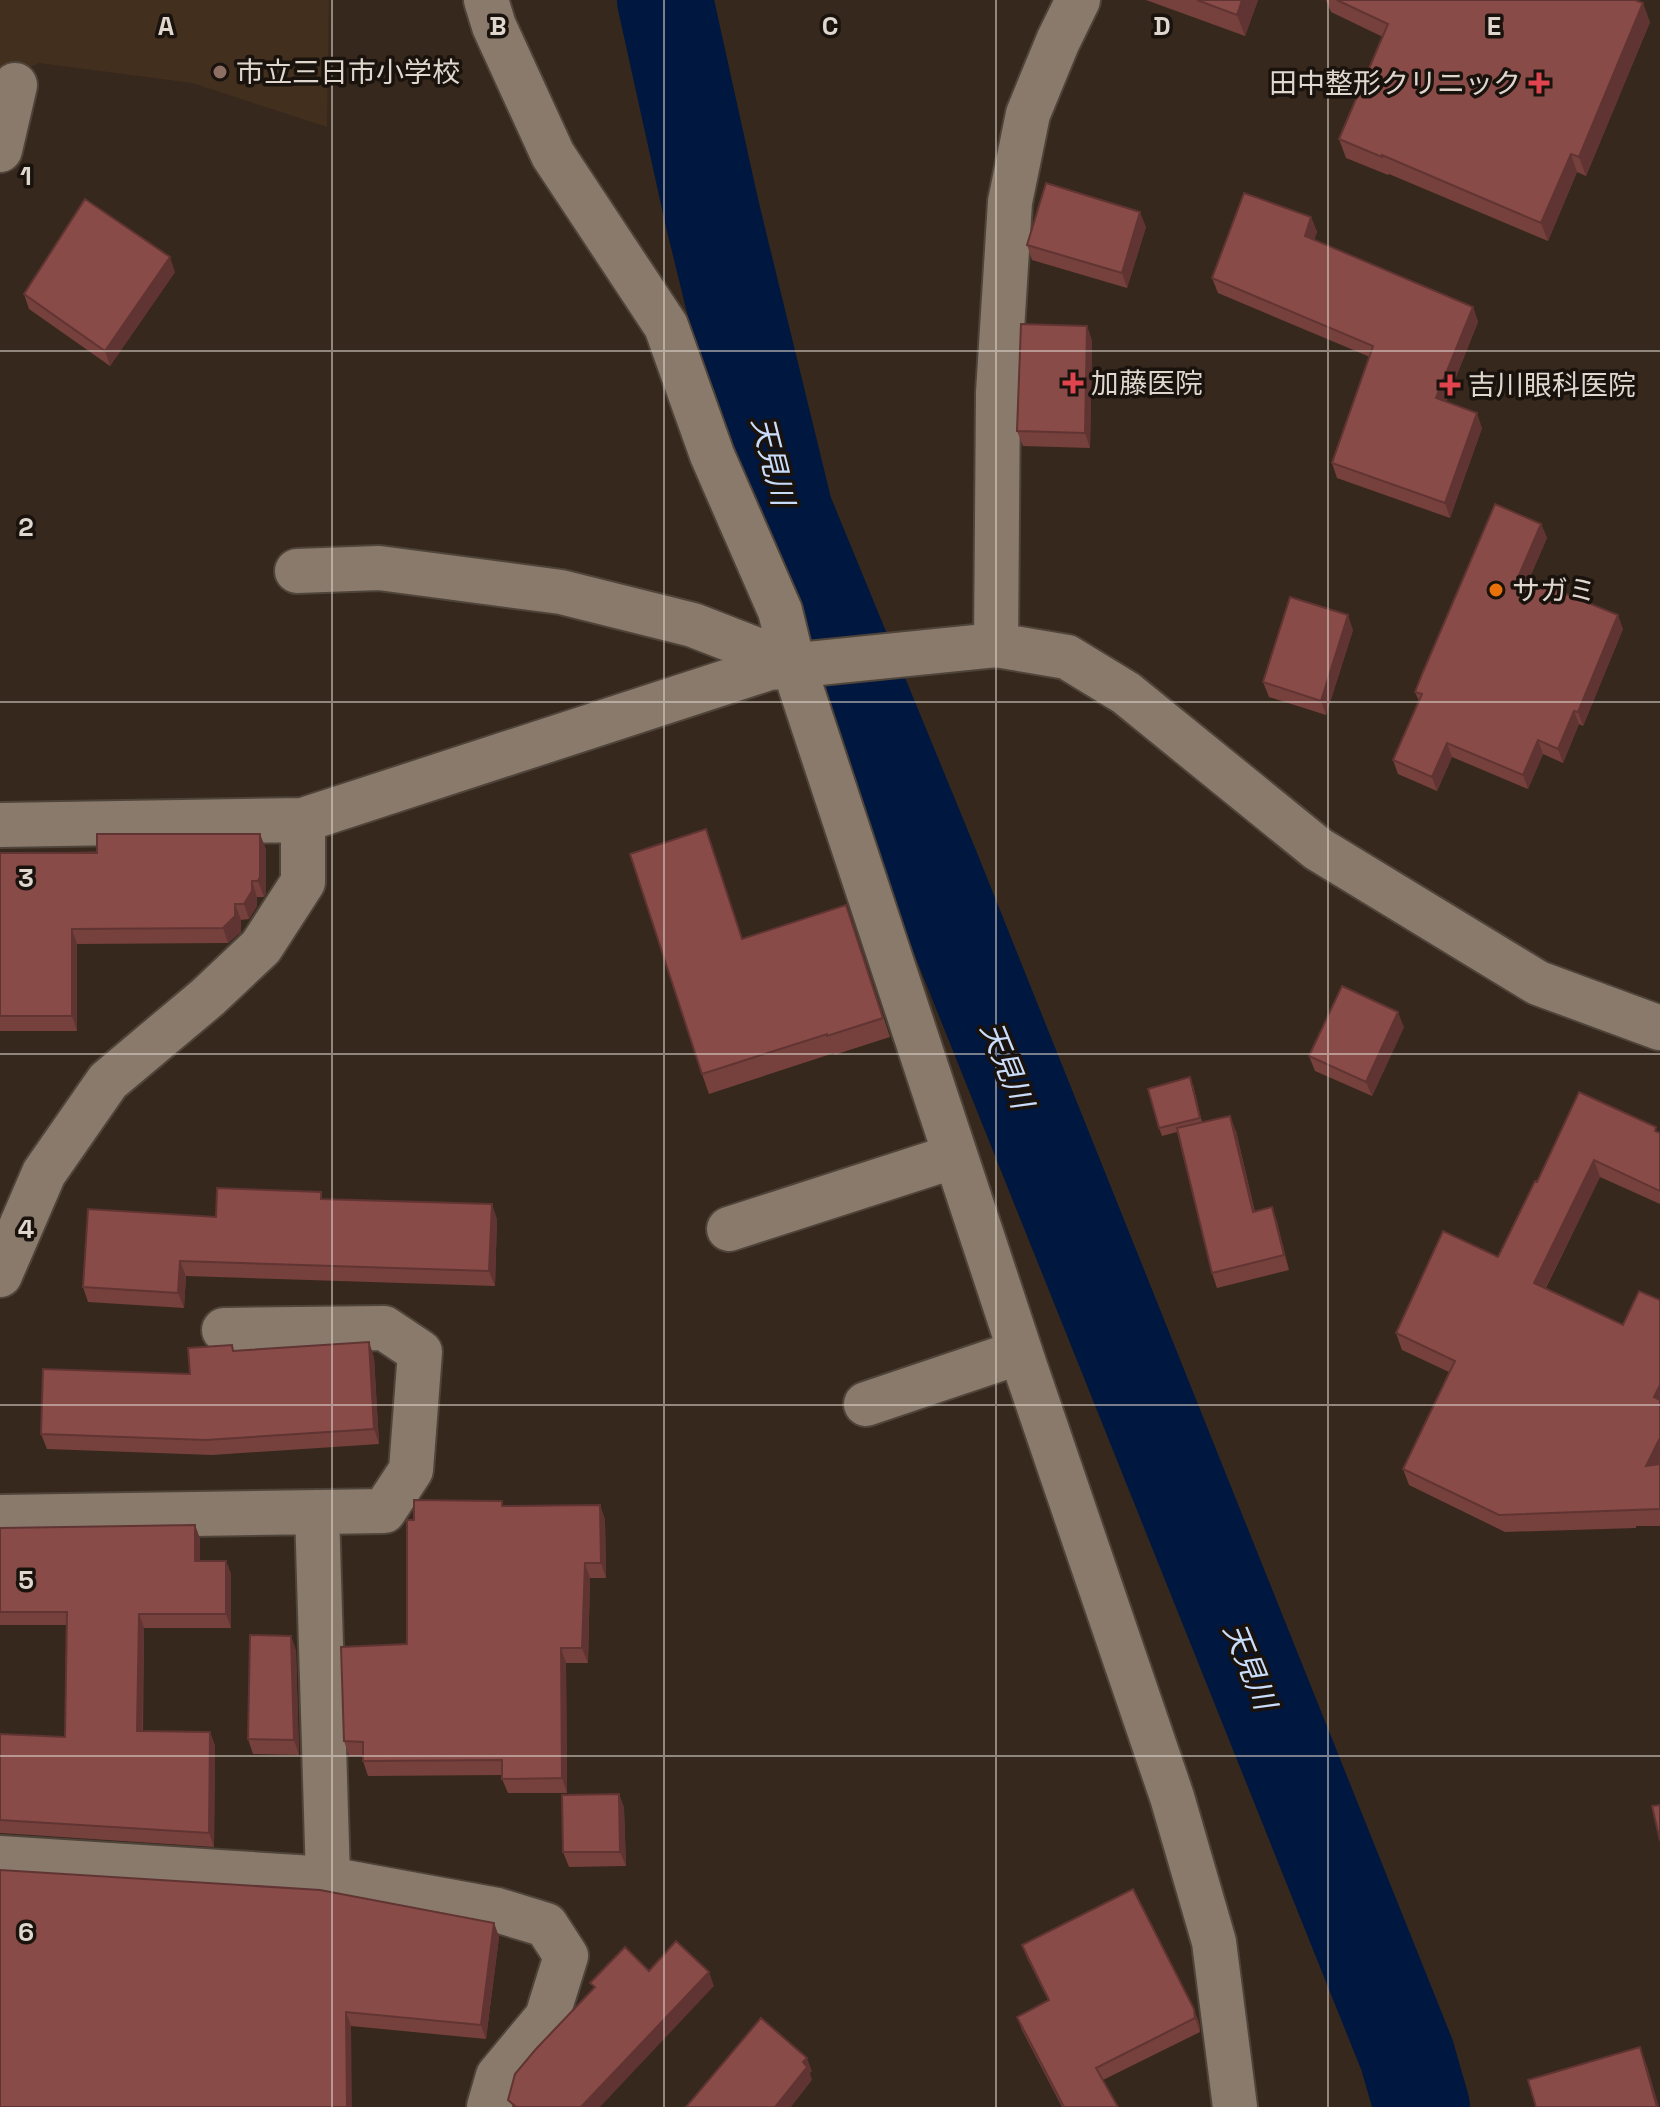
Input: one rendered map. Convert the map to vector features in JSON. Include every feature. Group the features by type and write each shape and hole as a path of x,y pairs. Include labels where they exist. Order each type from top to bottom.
{"street":[{"path":"486,0 494,26 553,155 666,326 712,455 802,664 955,1156 1177,1811 1214,1942 1225,2097"},
{"path":"996,645 998,393 1010,202 1028,114 1078,0"},
{"path":"0,150 15,85"},
{"path":"297,571 379,568 561,592 693,625 802,664"},
{"path":"1,821 303,820 769,668 996,645 1067,657 1126,693 1318,849 1538,983 1660,1028"},
{"path":"0,1275 44,1173 108,1081 208,997 261,947 303,882 303,820"},
{"path":"729,1229 955,1156"},
{"path":"0,1517 384,1511 411,1470 420,1352 384,1328 224,1330"},
{"path":"866,1404 1020,1352"},
{"path":"317,1512 328,1879"},
{"path":"0,1858 328,1879 497,1910 546,1925 566,1956 547,2017 498,2076 489,2107"}],"shaded area":[{"name":"市立三日市小学校","path":"0,0 329,0 327,127 192,83 39,63 0,82"}],"building":[{"path":"1197,0 1242,0 1237,15"},
{"path":"1337,0 1635,0 1643,3 1579,157 1571,154 1541,223 1339,139 1388,24"},
{"path":"1046,183 1140,212 1122,273 1027,245"},
{"path":"1244,193 1311,217 1305,236 1473,307 1436,398 1477,413 1445,503 1332,463 1373,346 1212,278"},
{"path":"85,199 170,257 105,351 24,294"},
{"path":"1021,324 1087,326 1085,433 1017,431"},
{"path":"1495,504 1541,524 1519,575 1618,615 1578,712 1574,711 1558,749 1538,740 1523,775 1447,743 1432,777 1393,760 1422,694 1415,692"},
{"path":"1290,597 1348,615 1321,701 1263,682"},
{"path":"706,829 742,939 846,905 883,1018 702,1074 630,854"},
{"path":"97,834 260,834 260,877 258,881 252,881 252,891 244,904 235,904 235,916 223,928 72,929 72,1016 0,1016 0,853 97,853"},
{"path":"1342,986 1398,1012 1366,1082 1309,1056"},
{"path":"1190,1077 1200,1118 1159,1128 1148,1089"},
{"path":"1579,1092 1656,1127 1655,1131 1660,1133 1660,1191 1594,1160 1534,1283 1623,1325 1639,1291 1660,1300 1660,1385 1654,1397 1660,1400 1660,1438 1646,1466 1660,1464 1660,1509 1499,1515 1403,1469 1455,1361 1396,1333 1443,1231 1498,1257"},
{"path":"1230,1116 1253,1212 1272,1207 1284,1255 1212,1273 1177,1128"},
{"path":"217,1188 321,1192 321,1199 492,1204 489,1271 180,1261 178,1293 83,1287 88,1209 216,1217"},
{"path":"369,1342 374,1429 206,1440 41,1434 43,1369 190,1374 188,1348 232,1345 233,1351"},
{"path":"414,1500 502,1501 502,1506 600,1505 601,1563 585,1563 582,1648 561,1648 562,1778 502,1779 502,1760 363,1761 363,1742 344,1741 341,1647 407,1644 407,1520 414,1520"},
{"path":"195,1525 195,1561 226,1561 226,1614 139,1614 137,1731 210,1732 209,1833 0,1820 0,1734 65,1737 67,1612 0,1612 0,1528"},
{"path":"250,1635 291,1636 294,1740 248,1739"},
{"path":"619,1794 620,1852 563,1852 562,1795"},
{"path":"1660,1805 1660,1841 1652,1806"},
{"path":"0,1870 320,1890 494,1923 481,2025 346,2012 347,2107 0,2107"},
{"path":"1133,1889 1194,2009 1195,2018 1096,2068 1118,2107 1064,2107 1017,2017 1049,2000 1022,1945"},
{"path":"676,1941 709,1972 581,2107 516,2107 508,2100 515,2074 595,1987 590,1983 625,1947 649,1971"},
{"path":"761,2018 807,2058 803,2062 807,2067 775,2107 686,2107"},
{"path":"1640,2047 1657,2107 1536,2107 1528,2080"}],"waterway":[{"name":"天見川","path":"665,0 712,213 785,512 931,867 1407,2055 1422,2107"}],"place":[{"name":"市立三日市小学校","path":"220,72"},
{"name":"田中整形クリニック","path":"1539,83"},
{"name":"加藤医院","path":"1073,383"},
{"name":"吉川眼科医院","path":"1450,385"},
{"name":"サガミ","path":"1496,590"}]}
